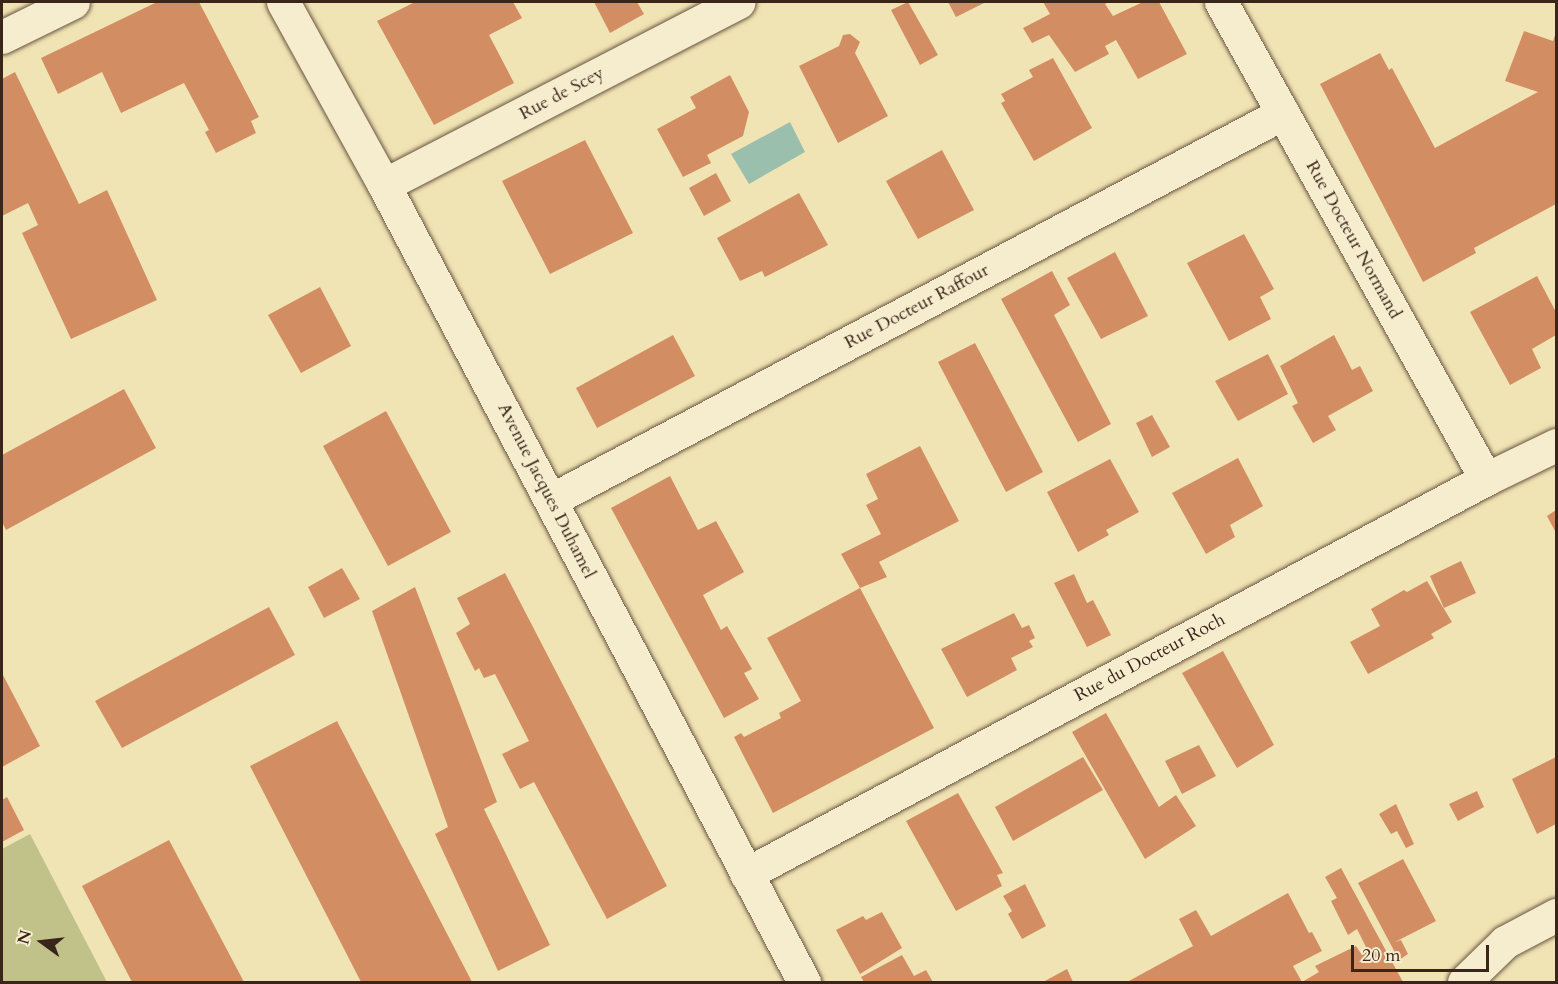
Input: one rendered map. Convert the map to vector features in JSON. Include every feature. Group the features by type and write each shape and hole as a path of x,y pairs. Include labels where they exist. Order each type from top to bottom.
{"street":[{"path":"2,37 73,2"},
{"name":"Avenue Jacques Duhamel","path":"283,2 384,185 804,982"},
{"name":"Rue de Scey","path":"384,185 442,158 738,2"},
{"name":"Rue Docteur Normand","path":"1221,2 1486,479"},
{"name":"Rue Docteur Raffour","path":"551,500 1283,112"},
{"name":"Rue du Docteur Roch","path":"746,874 1486,479 1557,445"},
{"path":"1464,982 1505,942 1557,915"}],"green space":[{"path":"30,834 107,982 2,982 2,849"}],"shaded area":[{"path":"790,122 805,152 749,184 731,154"}],"building":[{"path":"157,2 199,2 259,117 251,121 256,133 216,153 205,132 209,130 184,83 121,113 102,72 58,94 41,58"},
{"path":"415,2 513,2 522,18 489,35 514,83 434,125 377,21"},
{"path":"594,2 637,2 644,14 610,33"},
{"path":"908,2 938,55 920,65 891,10"},
{"path":"948,2 986,2 956,17"},
{"path":"1043,2 1109,2 1105,4 1113,16 1143,2 1159,2 1187,54 1138,79 1116,40 1105,46 1109,54 1075,72 1049,35 1032,43 1023,28 1050,14"},
{"path":"1524,31 1553,41 1556,32 1556,204 1474,248 1476,253 1423,282 1320,84 1380,53 1389,70 1392,68 1435,148 1538,92 1505,81"},
{"path":"850,34 860,42 855,53 888,116 838,143 799,66 839,46 843,35"},
{"path":"1053,58 1092,128 1034,161 1001,103 1005,101 1001,94 1033,77 1029,70"},
{"path":"15,72 79,204 107,190 157,300 71,339 22,233 38,225 28,203 2,216 2,79"},
{"path":"730,75 749,112 743,136 707,155 711,163 683,177 657,129 696,108 690,97"},
{"path":"585,140 633,233 550,274 502,181"},
{"path":"942,150 974,210 918,239 886,181"},
{"path":"716,173 731,201 704,216 689,188"},
{"path":"799,193 828,245 765,277 762,271 740,281 717,238"},
{"path":"1244,234 1274,289 1260,297 1271,319 1229,341 1187,263"},
{"path":"1115,252 1148,316 1101,339 1067,278"},
{"path":"1052,271 1070,305 1054,315 1111,424 1078,442 1001,299"},
{"path":"1537,276 1556,312 1556,335 1532,349 1541,368 1510,385 1470,312"},
{"path":"320,287 351,346 301,373 268,315"},
{"path":"673,335 695,376 597,428 576,388"},
{"path":"1334,335 1352,370 1360,366 1373,391 1328,416 1336,430 1313,443 1292,406 1298,403 1280,366"},
{"path":"975,343 1043,472 1006,492 938,362"},
{"path":"1268,354 1288,394 1238,421 1215,381"},
{"path":"124,389 156,448 6,530 2,522 2,455"},
{"path":"386,411 451,532 388,566 323,446"},
{"path":"1152,415 1170,447 1152,457 1136,423"},
{"path":"920,446 959,521 879,562 887,577 860,588 841,554 881,534 866,505 878,499 866,474"},
{"path":"1238,458 1263,506 1230,525 1235,537 1206,554 1172,493"},
{"path":"1110,459 1139,512 1106,530 1109,535 1078,552 1047,492"},
{"path":"670,476 698,530 716,521 744,572 703,595 721,630 727,626 752,669 744,673 759,699 724,718 611,508"},
{"path":"1556,510 1556,533 1547,516"},
{"path":"1461,561 1476,593 1444,608 1430,576"},
{"path":"342,568 360,599 324,618 308,587"},
{"path":"505,573 667,886 607,919 534,782 520,789 502,754 529,741 495,674 484,678 479,668 475,671 456,633 470,624 457,598"},
{"path":"1074,574 1087,603 1093,600 1111,635 1087,647 1054,583"},
{"path":"1427,581 1452,622 1431,634 1434,638 1368,674 1350,642 1380,626 1371,609 1404,590 1407,592"},
{"path":"415,587 497,802 484,809 550,945 498,971 435,834 448,827 372,611"},
{"path":"860,588 934,728 773,813 734,737 741,733 744,737 781,718 779,713 801,701 767,638"},
{"path":"269,607 295,655 122,748 95,701"},
{"path":"1014,613 1022,628 1029,625 1035,638 1029,641 1033,647 1011,658 1017,670 967,697 941,649"},
{"path":"1223,651 1274,745 1237,768 1182,673"},
{"path":"2,673 40,746 2,767"},
{"path":"1106,713 1159,807 1176,795 1196,826 1145,859 1072,732"},
{"path":"337,721 472,982 361,982 250,766"},
{"path":"1199,745 1216,776 1182,794 1165,761"},
{"path":"1083,757 1103,790 1013,841 995,807"},
{"path":"1556,757 1556,824 1537,834 1512,779"},
{"path":"1477,791 1484,807 1458,821 1449,804"},
{"path":"958,793 1003,873 997,875 1002,886 956,911 906,821"},
{"path":"7,797 24,830 2,842 2,800"},
{"path":"1396,804 1414,844 1406,848 1397,831 1391,834 1379,814"},
{"path":"169,840 244,982 132,982 82,886"},
{"path":"1403,859 1436,921 1395,942 1401,940 1408,954 1399,960 1358,883"},
{"path":"1341,868 1403,982 1302,982 1319,972 1315,966 1356,946 1362,955 1368,951 1357,929 1348,935 1331,901 1337,898 1325,877"},
{"path":"1025,884 1046,926 1022,939 1008,914 1012,911 1003,896"},
{"path":"1288,893 1309,933 1312,932 1322,951 1293,966 1302,982 1127,982 1193,946 1179,919 1196,910 1211,936"},
{"path":"882,912 902,948 860,974 836,930 863,916 866,920"},
{"path":"902,955 914,976 926,970 933,982 864,982 861,977"},
{"path":"1067,969 1073,982 1043,982"}]}
